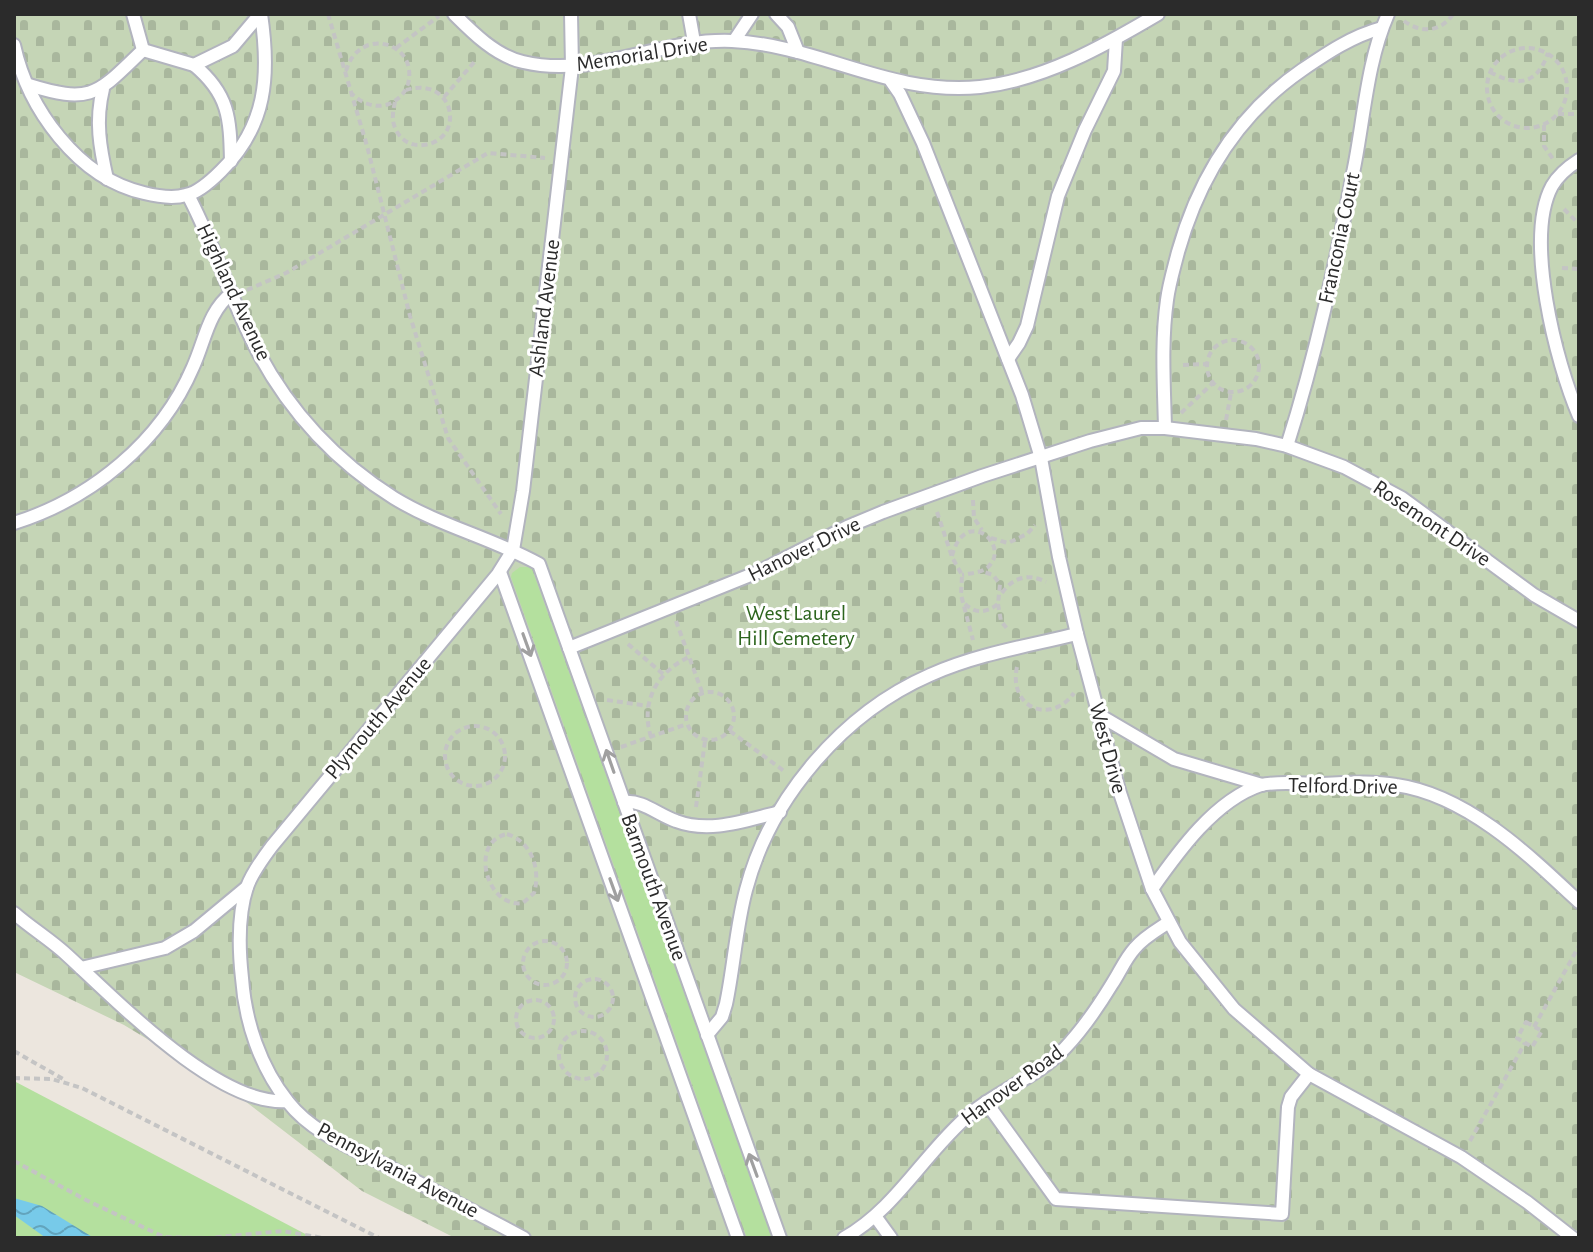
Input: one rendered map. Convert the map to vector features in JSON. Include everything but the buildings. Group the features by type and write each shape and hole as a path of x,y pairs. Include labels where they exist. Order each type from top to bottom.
{"lane":[{"path":"133,14 143,50"},
{"path":"194,65 233,46 261,14"},
{"path":"14,45 41,109 83,164 129,190 152,195 188,195 215,177 231,161 252,131 265,78 266,46 261,14"},
{"name":"Memorial Drive","path":"454,14 489,46 520,62 572,67 694,42 734,41 798,52 891,81 955,88 1003,83 1053,68 1116,39 1158,14"},
{"name":"Ashland Avenue","path":"513,550 562,160 572,67 571,14"},
{"path":"689,14 694,42"},
{"path":"734,41 752,14"},
{"path":"776,14 788,27 798,52"},
{"name":"Franconia Court","path":"1287,446 1336,260 1382,28 1394,15"},
{"path":"1165,428 1167,296 1185,227 1211,167 1253,110 1288,80 1345,42 1382,28"},
{"path":"1008,359 1027,326 1058,196 1114,71 1116,39"},
{"path":"143,50 194,65 210,77 227,109 231,161"},
{"path":"107,179 98,131 98,110 103,89 143,50"},
{"name":"West Drive","path":"891,81 923,143 1008,359 1041,458 1077,634 1125,810 1152,889 1169,922 1188,953 1234,1009 1309,1074 1461,1157 1573,1238"},
{"path":"29,85 66,95 103,89"},
{"path":"1579,160 1558,176 1546,199 1542,236 1551,324 1579,416"},
{"name":"Highland Avenue","path":"188,195 259,353 297,411 343,461 368,481 419,512 513,550"},
{"path":"14,523 75,497 113,469 146,438 184,388 217,308 233,294"},
{"name":"Rosemont Drive","path":"1041,458 1141,428 1224,434 1287,446 1344,467 1402,498 1534,595 1579,621"},
{"name":"Hanover Drive","path":"569,648 758,572 847,527 930,494 1041,458"},
{"name":"Plymouth Avenue","path":"81,968 165,948 194,931 247,887 265,855 288,825 500,572 513,550"},
{"name":"Barmouth Avenue","path":"513,550 539,564 780,1238"},
{"name":"Barmouth Avenue","path":"500,572 738,1238"},
{"path":"707,1035 722,1017 746,888 765,839 799,782 846,730 888,698 932,674 978,658 1077,634"},
{"name":"Telford Drive","path":"1099,715 1174,759 1262,785 1395,784 1419,790 1443,800 1506,837 1579,902"},
{"name":"Telford Drive","path":"1152,889 1188,839 1206,821 1231,802 1262,785"},
{"path":"624,802 639,803 677,822 694,826 728,825 780,812"},
{"name":"Plymouth Avenue","path":"247,887 241,938 243,996 259,1052 287,1101"},
{"path":"14,913 59,948 134,1018 212,1076 259,1100 287,1101"},
{"name":"Hanover Road","path":"844,1238 875,1216 949,1133 986,1102 1036,1072 1063,1050 1095,1012 1136,946 1169,922"},
{"path":"986,1102 1056,1199 1282,1214 1288,1107 1291,1097 1309,1074"},
{"name":"Pennsylvania Avenue","path":"287,1101 313,1126 524,1238"},
{"path":"875,1216 891,1238"}],"path":[{"path":"328,14 414,329 448,438 517,535"},
{"path":"396,48 441,14"},
{"path":"1394,15 1424,30 1444,25 1453,14"},
{"path":"345,73 349,59 358,49 370,43 384,43 396,48 404,57 408,67 406,90"},
{"path":"444,97 489,46"},
{"path":"1526,47 1548,53 1564,70 1567,81 1565,104 1544,125 1521,128 1500,117 1488,96 1490,72 1504,54 1514,49 1526,47"},
{"path":"1490,72 1515,82 1529,79 1541,70 1548,53"},
{"path":"419,86 433,89 444,97 450,110 450,124 443,137 431,144 417,146 404,140 395,129 391,115 395,102 406,90 419,86"},
{"path":"351,92 372,106 395,102"},
{"path":"1558,114 1579,114"},
{"path":"1544,125 1544,146 1549,155 1567,168"},
{"path":"233,294 286,273 488,153 562,160"},
{"path":"1235,340 1253,349 1258,358 1256,378 1250,386 1231,392 1213,383 1207,364 1216,346 1225,341 1235,340"},
{"path":"1164,366 1207,364"},
{"path":"1165,428 1213,383"},
{"path":"1224,434 1231,392"},
{"path":"930,494 952,557 962,575 963,603 978,658"},
{"path":"973,500 974,518 995,552"},
{"path":"962,575 980,571 990,564 995,552 1027,534 1050,506"},
{"path":"952,557 960,536 973,531 1008,543"},
{"path":"990,564 993,575"},
{"path":"980,571 1012,582"},
{"path":"1068,596 1039,578 1025,577 1012,582 1001,594 998,604 1001,621 1029,645 1017,668 1016,688 1028,705 1048,710 1067,702 1073,694 1084,660"},
{"path":"998,579 1001,594"},
{"path":"963,603 978,612 998,604"},
{"path":"671,608 702,692"},
{"path":"612,631 663,674"},
{"path":"651,737 648,706 663,674 689,657"},
{"path":"702,692 717,692 729,701 734,716 730,730 719,739 705,740 691,731 687,724 686,708 695,695 702,692"},
{"path":"587,697 648,706"},
{"path":"607,753 687,724"},
{"path":"466,726 486,727 501,740 505,759 497,777 489,783 469,785 460,782 447,767 446,747 450,738 466,726"},
{"path":"730,730 799,782"},
{"path":"694,826 705,740"},
{"path":"507,834 520,841 534,861 537,885 534,893 523,903 509,902 501,897 488,879 488,847 498,836 507,834"},
{"path":"551,942 566,957 565,972 549,985 529,979 523,966 526,952 537,943 551,942"},
{"path":"1534,1027 1579,946"},
{"path":"600,980 612,994 611,1006 602,1015 585,1015 577,1006 575,994 587,981 600,980"},
{"path":"535,1000 551,1009 554,1021 544,1036 526,1036 518,1026 517,1014 524,1004 535,1000"},
{"path":"1526,1022 1534,1027 1542,1031 1532,1047 1517,1038 1526,1022"},
{"path":"583,1031 597,1035 606,1048 606,1064 602,1071 588,1079 573,1077 566,1072 559,1058 562,1042 568,1036 583,1031"},
{"path":"1461,1157 1525,1043"},
{"path":"14,1051 68,1082 379,1238"},
{"path":"14,1078 68,1082"},
{"path":"14,1161 164,1237 208,1238 283,1231 323,1238"}],"green space":[{"name":"West Laurel Hill Cemetery","path":"14,14 1579,14 1579,1238 455,1238 362,1191 228,1088 124,1025 14,972"},
{"path":"520,567 532,569 772,1238 747,1238 511,577"},
{"path":"14,1081 313,1238 14,1238"}],"water":[{"path":"14,1198 42,1206 94,1238 46,1238 14,1215"}]}
